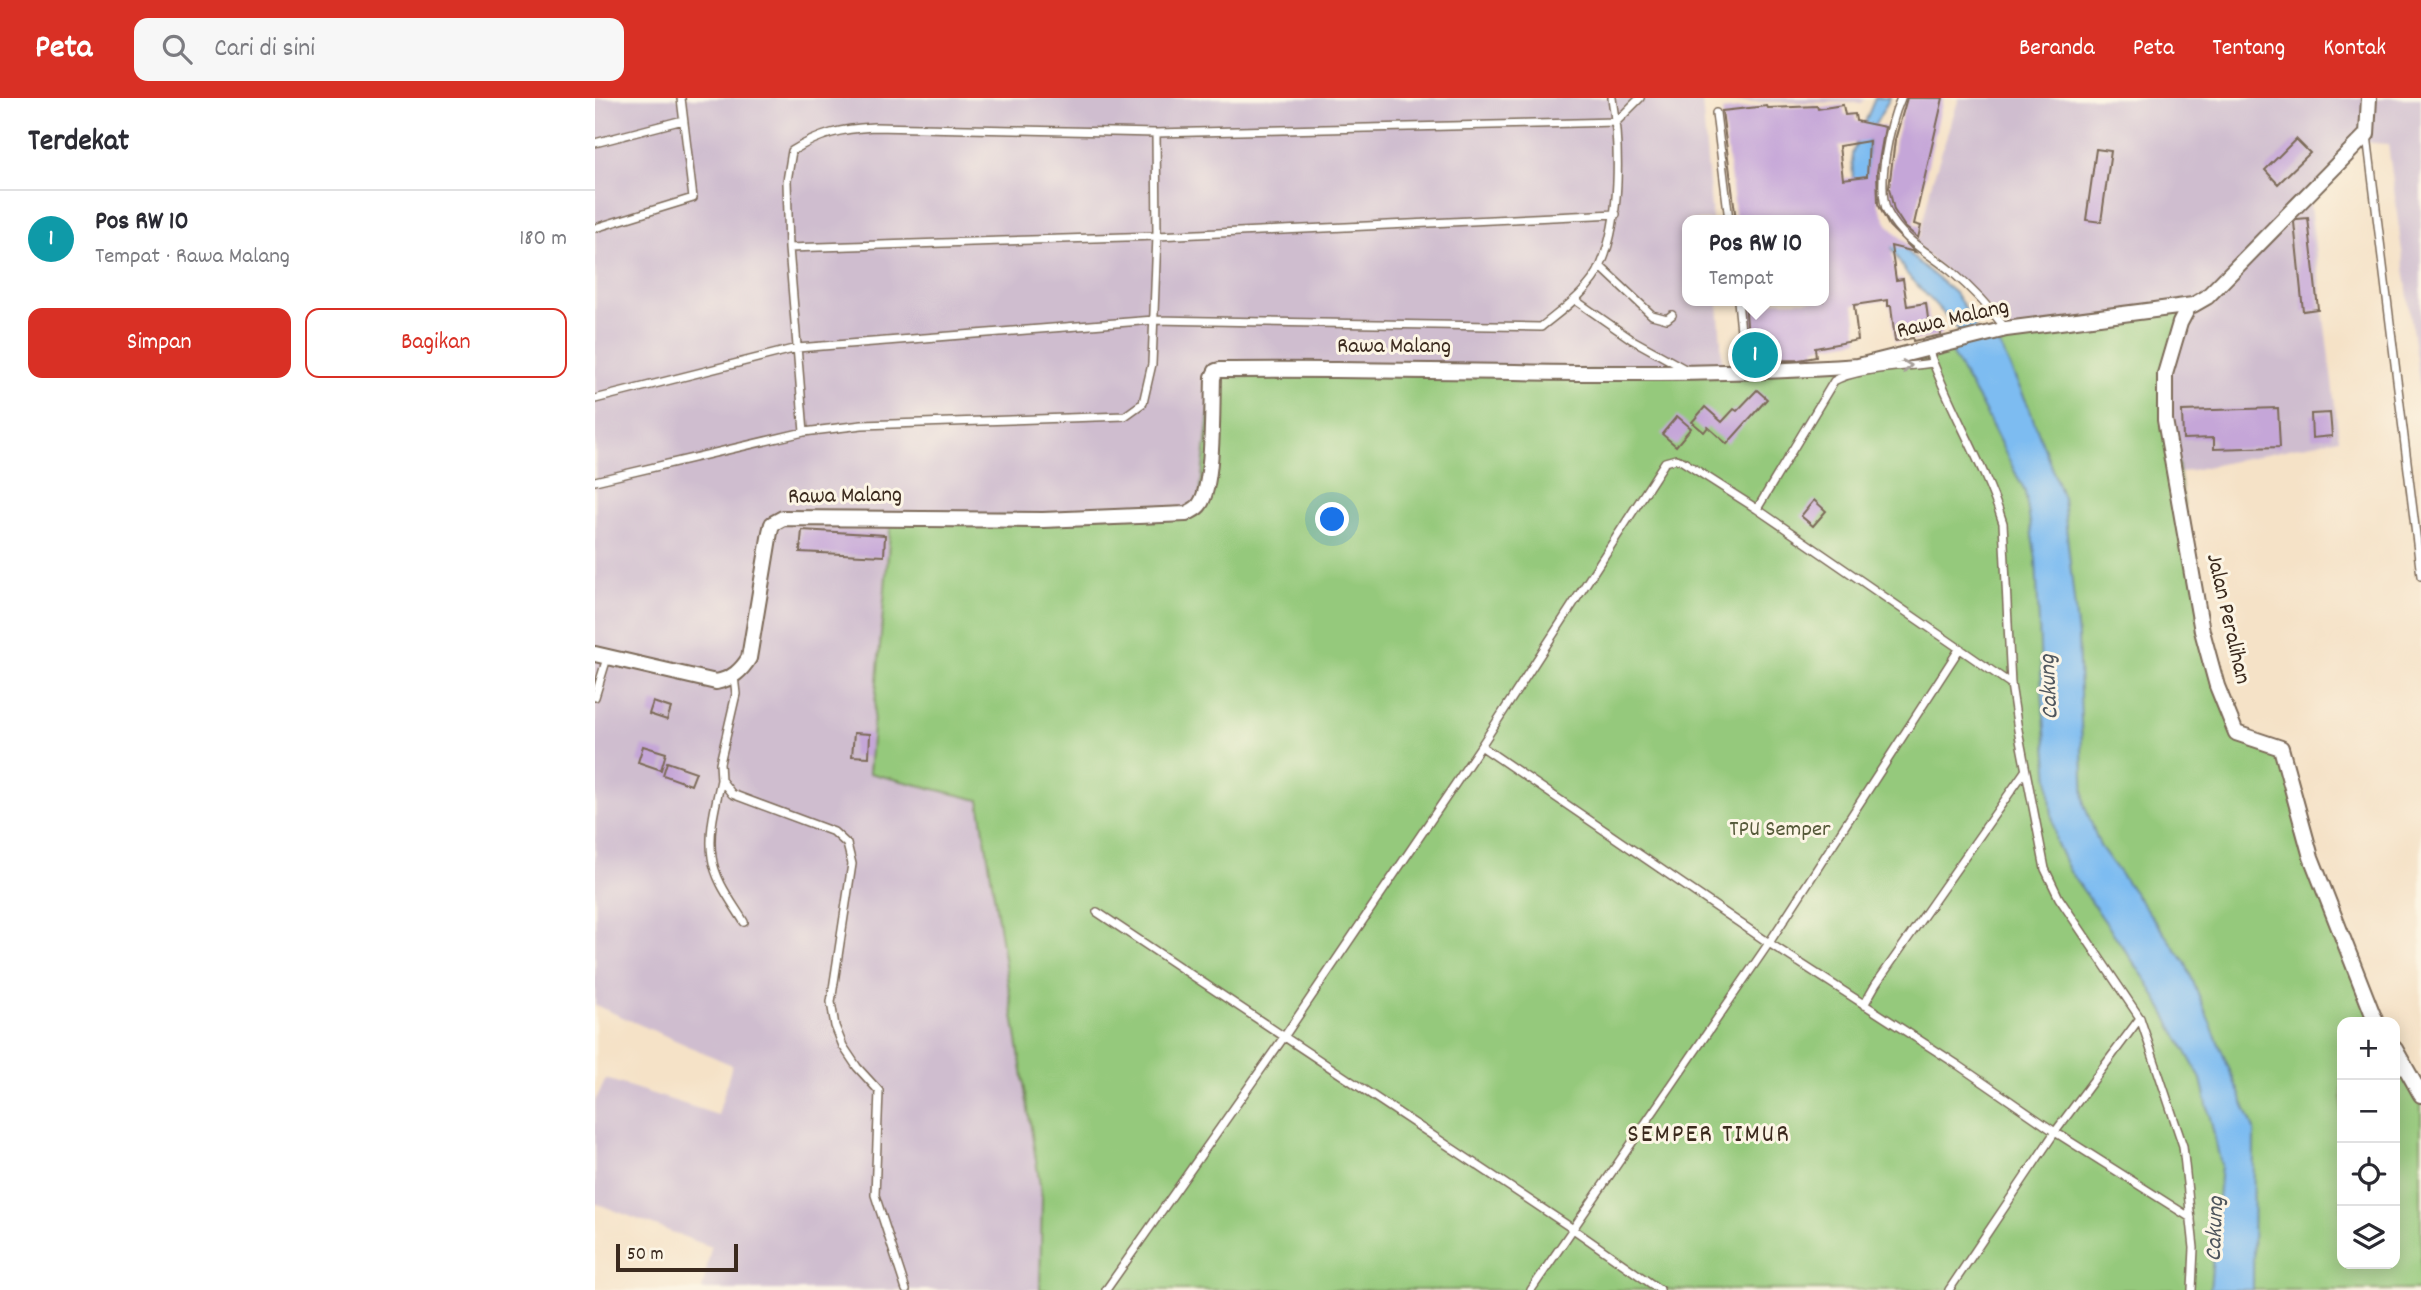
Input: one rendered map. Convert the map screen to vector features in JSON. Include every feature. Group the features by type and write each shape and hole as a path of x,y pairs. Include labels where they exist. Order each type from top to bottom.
{"street":[{"path":"2367,134 2369,98"},
{"name":"Rawa Malang","path":"734,675 749,657 770,532 776,520 1043,520 1186,513 1199,506 1209,471 1213,377 1216,371 1277,369 1745,372 1858,366 1931,356 1947,344 2002,330 2189,306 2207,297 2367,134"},
{"name":"Jalan Peralihan","path":"2189,306 2180,323 2165,374 2165,420 2201,631 2217,686 2236,733 2281,748 2311,857 2373,1017"},
{"path":"601,656 716,682 734,675"},
{"path":"2400,1058 2421,1095"}],"lane":[{"path":"595,228 692,199 694,194 681,98"},
{"path":"595,399 797,348 1154,320 1541,327 1575,300 1601,267 1616,214 1616,122 1612,98"},
{"path":"804,432 789,248 787,181 792,151 814,137 842,129 874,127 1156,133 1616,122 1640,98"},
{"path":"1901,98 1885,150 1887,211 1902,234 1925,254 1951,271 1990,308 2002,330"},
{"path":"1716,113 1728,215"},
{"path":"595,143 683,120"},
{"path":"595,481 804,432 862,425 1125,416 1143,403 1150,382 1157,236 1156,133"},
{"path":"2367,134 2421,576"},
{"path":"789,248 1157,236 1616,214"},
{"path":"1601,267 1652,315 1667,319 1672,315"},
{"path":"1575,300 1631,339 1691,372"},
{"path":"1738,306 1745,372"},
{"path":"1756,509 1834,381 1931,356 1957,420 1997,502 2003,523 2011,684 2045,869 2059,898 2140,1018 2183,1146 2194,1248 2192,1290"},
{"path":"1107,1290 1284,1037 1481,746 1665,462 1676,458 1682,461 2011,684"},
{"path":"1531,1290 1769,943 1961,648"},
{"path":"595,697 601,656"},
{"path":"734,675 736,694 720,763 721,779 712,821 712,857 720,883 744,922"},
{"path":"1481,746 1769,943 2190,1218"},
{"path":"1864,1005 1883,973 2025,771"},
{"path":"721,779 732,794 835,832 847,844 852,864 831,1002 835,1026 843,1046 857,1067 879,1091 875,1195 906,1290"},
{"path":"1097,912 1573,1229 1660,1290"},
{"path":"1949,1290 2055,1132 2140,1018"}],"shaded area":[{"path":"595,98 1865,98 1862,103 1702,101 1712,215 1682,215 1682,306 1718,306 1723,372 1203,497 979,800 1042,1198 1040,1290 702,1290 711,1247 595,1203 595,1101 606,1079 718,1115 732,1065 595,1005"},
{"path":"1959,98 2421,98 2421,397 2388,144 2360,142 2308,190 2339,438 2174,474 2006,329 1986,305 1911,242 1920,237 1931,185"}],"green space":[{"name":"TPU Semper","path":"2189,306 2165,374 2202,631 2236,733 2281,748 2311,857 2375,1017 2337,1017 2337,1269 2400,1269 2400,1058 2421,1095 2421,1290 1040,1290 1042,1198 979,800 869,773 891,519 1186,513 1199,506 1213,377 1858,366 1973,338"}],"water":[{"path":"1875,98 1890,98 1869,135 1868,193 1891,234 1917,261 1955,293 1975,323 1975,334 1957,340 1959,330 1906,273 1853,183 1852,154"},
{"name":"Cakung","path":"1994,333 2028,405 2063,498 2078,637 2084,804 2100,846 2185,962 2254,1129 2253,1290 2210,1290 2221,1165 2201,1079 2148,983 2069,870 2056,842 2042,691 2036,560 2025,492 1982,406 1946,344"}],"building":[{"path":"1907,98 1943,98 1914,224 1921,226 1918,238 1905,227 1894,210 1889,188 1895,140"},
{"path":"1843,105 1845,115 1855,114 1856,121 1885,127 1877,172 1878,204 1889,226 1915,252 1891,246 1896,280 1903,279 1907,306 1926,303 1929,326 1939,324 1941,335 1913,341 1913,338 1895,341 1888,300 1854,305 1858,340 1815,348 1816,357 1750,361 1745,306 1829,306 1829,215 1735,215 1722,111 1767,106 1817,106 1818,109","holes":["1869,141 1867,176 1843,179 1839,146"]},
{"path":"2296,139 2310,153 2278,184 2265,170"},
{"path":"2096,149 2111,151 2101,222 2086,220"},
{"path":"2308,218 2318,309 2303,311 2294,222"},
{"path":"1757,390 1767,399 1727,444 1708,427 1704,432 1692,422 1705,407 1722,422"},
{"path":"2278,408 2280,447 2214,449 2214,438 2183,439 2182,411"},
{"path":"2330,413 2332,436 2312,438 2311,414"},
{"path":"1677,416 1691,428 1676,446 1662,434"},
{"path":"1814,500 1826,511 1813,526 1801,516"},
{"path":"802,530 885,535 884,556 800,552"},
{"path":"653,702 671,708 667,720 649,714"},
{"path":"854,733 870,734 869,757 852,756"},
{"path":"643,746 666,753 661,770 638,762"},
{"path":"667,762 696,772 691,785 663,775"}],"place":[{"name":"Pos RW 10","path":"1755,355"}],"district":[{"name":"SEMPER TIMUR","path":"1709,1135"}]}
